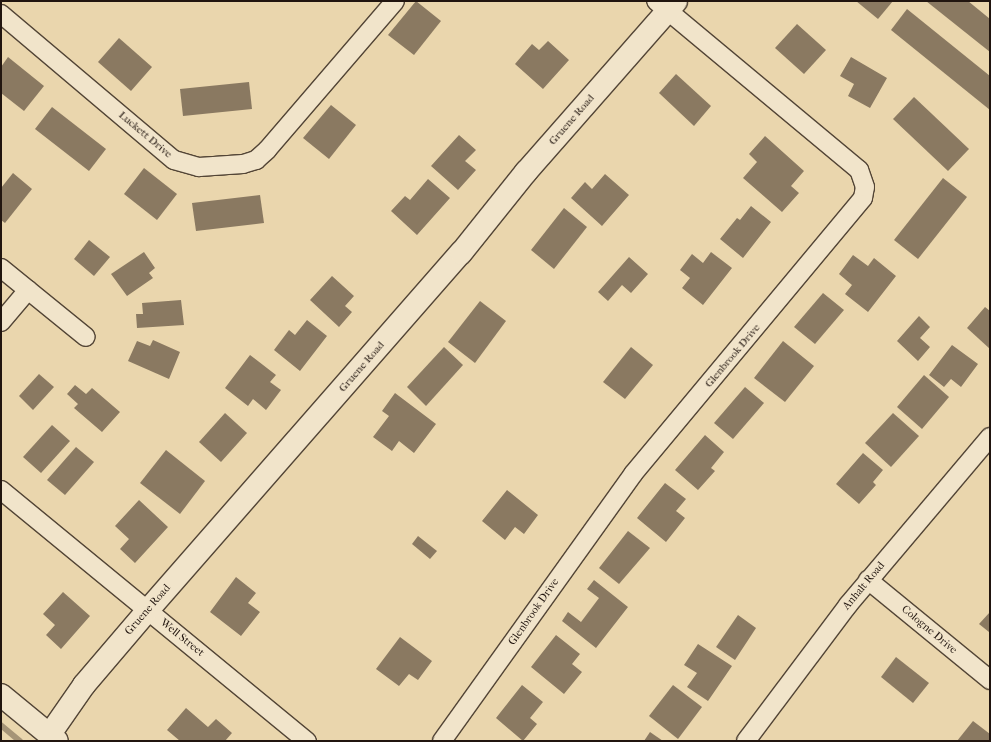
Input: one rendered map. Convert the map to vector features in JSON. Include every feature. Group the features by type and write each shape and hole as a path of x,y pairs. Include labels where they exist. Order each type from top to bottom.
{"street":[{"path":"1,5 4,1"},
{"name":"Luckett Drive","path":"1,14 174,160 199,167 243,164 256,160 267,150 395,1"},
{"name":"Gruene Road","path":"53,738 84,685 456,259 526,172 667,4"},
{"name":"Glenbrook Drive","path":"442,741 633,474 864,198 865,187 859,170 667,4"},
{"path":"1,268 86,337"},
{"path":"1,322 28,290"},
{"name":"Anhalt Road","path":"746,741 826,632 868,580 990,437"},
{"name":"Well Street","path":"1,490 307,741"},
{"name":"Cologne Drive","path":"868,580 990,680"},
{"path":"1,695 53,738"}],"building":[{"path":"416,1 441,21 414,55 388,35"},
{"path":"856,1 893,1 878,19"},
{"path":"926,1 968,1 990,19 990,52"},
{"path":"907,9 990,76 990,110 891,30"},
{"path":"797,24 826,50 804,74 775,48"},
{"path":"119,38 152,67 131,91 98,62"},
{"path":"548,41 569,60 543,89 515,64 532,44 539,50"},
{"path":"8,57 44,86 24,111 1,93 1,67"},
{"path":"851,57 887,78 870,108 848,96 854,84 840,76"},
{"path":"676,74 711,106 694,126 659,93"},
{"path":"249,82 252,109 183,116 180,89"},
{"path":"914,97 969,149 948,171 893,119"},
{"path":"331,105 356,125 329,159 303,138"},
{"path":"52,107 106,149 89,171 35,129"},
{"path":"459,135 476,150 465,161 476,170 458,190 431,166"},
{"path":"765,136 804,171 791,186 799,193 782,212 743,178 757,162 749,154"},
{"path":"144,168 177,194 157,220 124,194"},
{"path":"13,173 32,189 5,223 1,220 1,188"},
{"path":"605,174 629,195 602,226 571,198 585,182 592,189"},
{"path":"943,178 967,197 918,259 894,240"},
{"path":"428,179 450,198 417,235 391,211 405,196 410,200"},
{"path":"260,195 264,223 196,231 192,203"},
{"path":"751,206 771,222 743,258 720,239 737,218 740,220"},
{"path":"564,208 587,227 554,269 531,250"},
{"path":"89,240 110,257 94,276 74,259"},
{"path":"144,252 155,268 149,273 153,278 127,296 111,274"},
{"path":"711,252 732,268 703,305 682,288 690,278 680,270 692,254 703,263"},
{"path":"853,255 868,266 874,258 896,276 868,312 845,294 852,285 839,274"},
{"path":"629,257 648,274 631,293 622,285 608,301 598,292"},
{"path":"332,276 354,296 345,306 352,312 339,327 310,300"},
{"path":"823,293 844,310 815,344 794,327"},
{"path":"181,300 184,325 137,328 136,314 143,314 142,303"},
{"path":"480,301 506,321 475,363 448,342"},
{"path":"985,307 990,311 990,349 967,328"},
{"path":"919,316 930,327 920,338 930,347 918,361 897,341"},
{"path":"307,320 327,336 300,371 274,350 289,330 295,335"},
{"path":"153,340 180,352 169,379 128,361 137,341 150,346"},
{"path":"783,341 814,366 785,402 754,378"},
{"path":"952,345 978,364 961,387 951,379 944,387 929,375"},
{"path":"444,347 463,365 426,406 407,387"},
{"path":"631,347 653,365 625,399 603,382"},
{"path":"250,355 276,375 270,382 281,390 266,410 253,399 248,406 225,388"},
{"path":"39,374 54,387 33,410 19,396"},
{"path":"924,375 949,397 922,429 897,407"},
{"path":"75,385 86,394 92,388 120,412 102,432 74,408 78,404 67,394"},
{"path":"745,387 764,403 733,439 714,423"},
{"path":"395,393 436,424 414,453 399,441 392,451 373,437 389,416 382,411"},
{"path":"225,413 247,433 221,462 199,442"},
{"path":"893,413 919,436 891,467 865,443"},
{"path":"52,425 70,441 41,473 23,457"},
{"path":"705,435 724,452 711,468 715,471 698,490 675,470"},
{"path":"76,447 94,462 65,495 47,480"},
{"path":"166,450 205,481 180,514 140,483"},
{"path":"863,453 883,470 873,482 876,485 859,504 836,484"},
{"path":"665,483 686,499 676,511 685,518 666,542 637,518"},
{"path":"507,490 538,515 524,534 515,527 505,540 482,521"},
{"path":"139,500 168,527 135,563 120,549 129,539 115,526"},
{"path":"628,531 650,548 619,584 599,568"},
{"path":"418,536 437,551 430,559 412,544"},
{"path":"236,577 256,593 248,603 260,612 241,636 210,612"},
{"path":"594,580 628,607 596,648 562,621 568,612 581,622 599,598 587,589"},
{"path":"63,592 90,616 61,649 46,635 55,625 43,614"},
{"path":"990,612 990,630 989,632 979,624"},
{"path":"738,615 756,628 735,660 716,647"},
{"path":"556,635 580,654 572,664 582,672 564,694 531,667"},
{"path":"400,637 432,661 418,680 409,674 399,686 376,669"},
{"path":"698,644 732,666 708,701 687,687 697,673 684,665"},
{"path":"896,657 929,683 913,703 881,677"},
{"path":"522,685 543,702 530,718 537,724 523,741 496,718"},
{"path":"673,685 702,707 678,739 649,716"},
{"path":"186,708 208,727 216,719 232,733 225,741 180,741 167,730"},
{"path":"973,721 990,734 990,741 957,741"},
{"path":"650,732 663,741 644,741"}],"waterway":[{"path":"1,725 20,741"}]}
